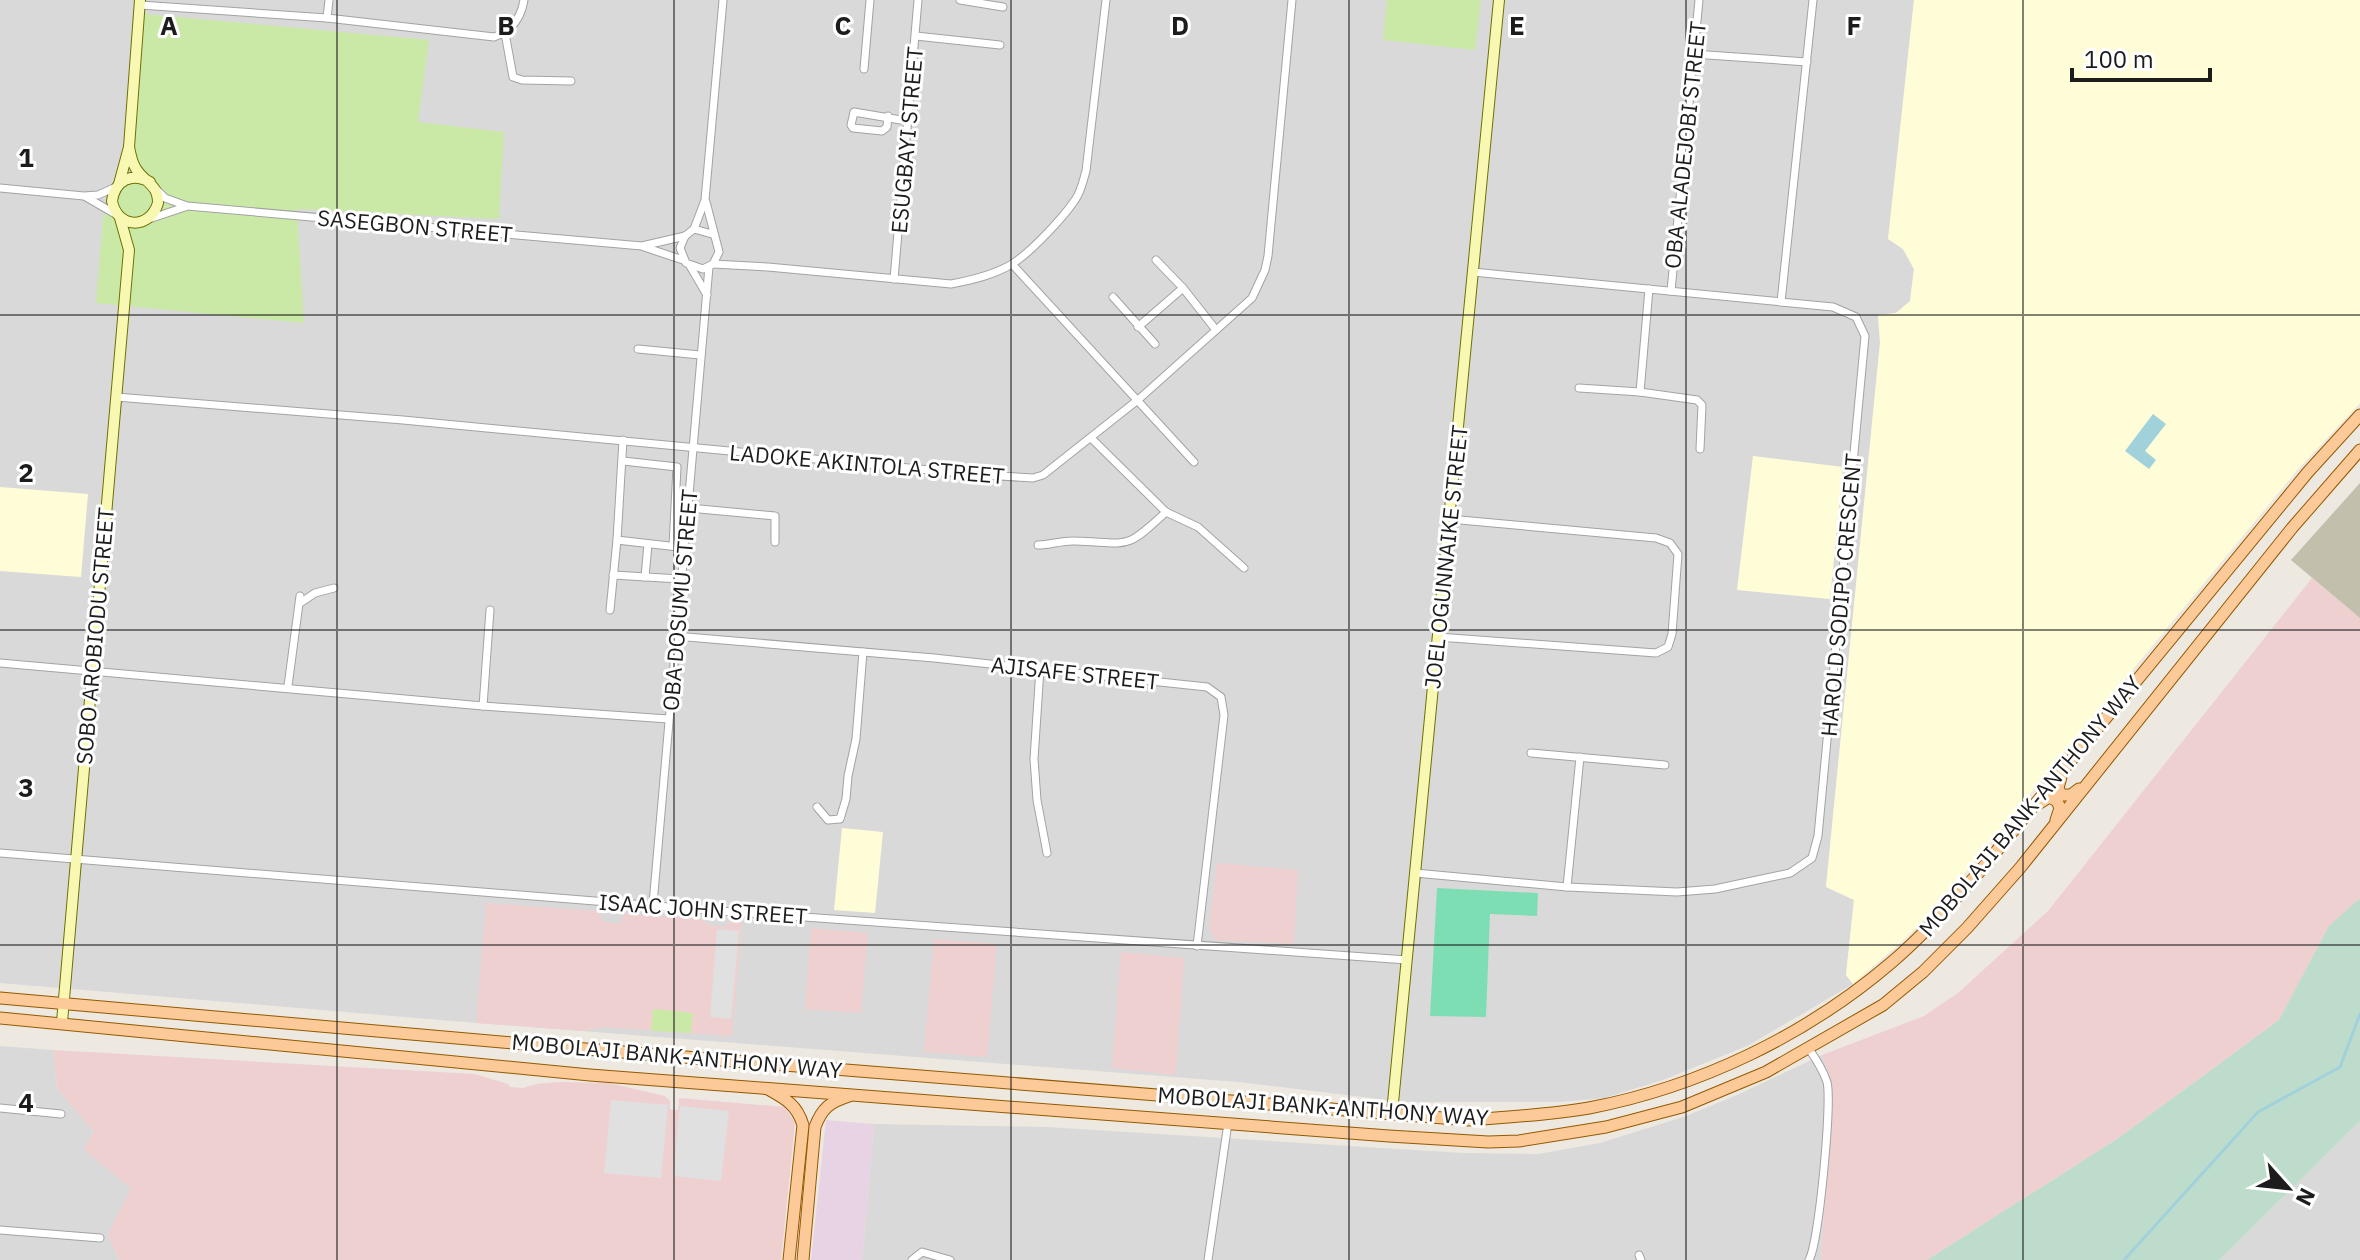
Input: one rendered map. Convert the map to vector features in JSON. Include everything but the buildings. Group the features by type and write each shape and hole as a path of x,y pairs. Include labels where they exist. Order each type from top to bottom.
{"main road":[{"name":"MOBOLAJI BANK-ANTHONY WAY","path":"0,998 548,1046 1468,1120 1564,1112 1625,1099 1667,1087 1744,1056 1829,1011 1894,960 1940,916 2032,809 2279,507 2360,415"},
{"name":"MOBOLAJI BANK-ANTHONY WAY","path":"0,1018 590,1075 1452,1140 1488,1142 1542,1138 1606,1127 1682,1107 1740,1085 1883,1005 1923,972 1977,916 2054,825 2292,528 2360,450"},
{"path":"2068,766 2059,784 2061,795 2071,795 2088,780"},
{"path":"2032,809 2044,799 2054,798 2060,808 2054,825"},
{"path":"547,1070 555,1066 558,1056 548,1046"},
{"path":"590,1075 577,1066 576,1060 582,1053 594,1049"},
{"path":"764,1087 788,1100 799,1111 803,1125 789,1260"},
{"path":"803,1260 815,1127 821,1111 832,1101 856,1094"}],"street":[{"path":"327,18 329,0"},
{"path":"118,216 112,201 129,147 140,2 327,18 494,37 505,33 520,15 524,0"},
{"path":"707,295 683,260 680,248 685,236 694,229 705,200 723,0"},
{"path":"864,69 870,0"},
{"name":"ESUGBAYI STREET","path":"894,279 918,0"},
{"path":"960,0 1003,7"},
{"path":"690,266 703,269 711,265 768,267 951,284 977,279 1012,264 1049,230 1082,187 1106,0"},
{"name":"LADOKE AKINTOLA STREET","path":"116,397 1033,478 1054,469 1139,399 1252,298 1268,256 1292,0"},
{"name":"JOEL OGUNNAIKE STREET","path":"1392,1113 1499,0"},
{"name":"OBA ALADEJOBI STREET","path":"1671,291 1699,0"},
{"path":"1781,302 1813,0"},
{"path":"505,33 513,77 571,81"},
{"path":"916,36 1000,45"},
{"path":"1693,54 1807,62"},
{"path":"888,116 887,127 882,131 853,128 851,125 854,112 888,116 901,120"},
{"path":"84,196 133,224 149,219 158,203 152,185 135,167 129,147"},
{"path":"0,188 84,196 98,195 131,178 144,179 152,185"},
{"name":"SASEGBON STREET","path":"152,185 165,198 187,206 642,246 683,260"},
{"path":"705,200 712,234 719,245 719,252 711,265"},
{"name":"SASEGBON STREET","path":"149,219 187,206"},
{"name":"SOBO AROBIODU STREET","path":"62,1022 129,250 118,216"},
{"name":"SOBO AROBIODU STREET","path":"129,250 149,219"},
{"path":"694,229 712,234"},
{"name":"SASEGBON STREET","path":"642,246 685,236"},
{"path":"1156,260 1216,330"},
{"path":"1012,264 1194,462"},
{"name":"OBA DOSUMU STREET","path":"653,904 700,355 711,265"},
{"name":"HAROLD SODIPO CRESCENT","path":"1415,873 1567,887 1677,892 1715,889 1790,873 1812,858 1818,836 1865,336 1856,317 1833,307 1473,272"},
{"path":"1138,327 1183,288"},
{"path":"1640,392 1649,289"},
{"path":"1113,297 1155,344"},
{"path":"638,349 700,355"},
{"path":"1579,388 1686,398 1702,405 1700,449"},
{"path":"1091,438 1166,512 1198,527 1244,568"},
{"path":"610,610 623,440"},
{"path":"617,540 675,546 677,467 623,461"},
{"path":"689,508 775,516 775,542"},
{"path":"1038,545 1063,541 1124,544 1134,540 1166,512"},
{"path":"1438,637 1656,653 1668,647 1672,634 1678,554 1670,543 1656,538 1449,519"},
{"path":"645,577 648,544"},
{"path":"613,575 680,579"},
{"path":"288,686 300,600 334,588"},
{"path":"483,706 490,610"},
{"name":"AJISAFE STREET","path":"675,636 1207,687 1221,697 1224,715 1197,946"},
{"path":"817,807 828,820 840,819 856,739 863,652"},
{"path":"0,663 288,686 483,706 668,719"},
{"path":"1040,669 1034,759 1037,800 1047,853"},
{"path":"1531,753 1665,765"},
{"path":"1567,887 1580,757"},
{"name":"ISAAC JOHN STREET","path":"0,853 1407,960"},
{"path":"1809,1049 1822,1070 1828,1096 1818,1235 1809,1260"},
{"path":"0,1108 61,1114"},
{"path":"1208,1260 1228,1123"},
{"path":"0,1230 100,1238"},
{"path":"912,1260 922,1252 950,1260"}],"shaded area":[{"path":"0,0 1914,0 1889,239 1903,249 1914,269 1910,301 1896,313 1878,315 1880,343 1826,886 1854,900 1846,975 1853,984 1749,1045 1663,1080 1604,1098 1561,1102 1404,1102 1238,1082 0,983"},
{"path":"1914,0 2360,0 2360,403 2298,469 1943,900 1906,938 1853,984 1846,975 1854,900 1826,887 1880,343 1878,315 1896,313 1910,301 1914,269 1903,249 1888,239"},
{"path":"1753,456 1843,467 1830,599 1737,590"},
{"path":"2360,483 2360,618 2291,560"},
{"path":"0,487 88,494 81,577 0,571"},
{"path":"2312,578 2360,618 2360,898 2329,927 2279,1020 2117,1139 1927,1260 1821,1260 1832,1084 1822,1055 1924,1016 1958,993 2048,911"},
{"path":"842,828 883,832 875,913 834,910"},
{"path":"1217,863 1298,870 1294,944 1216,940 1209,929"},
{"path":"486,903 597,911 604,922 621,924 623,913 701,919 708,925 724,927 731,921 742,922 732,1036 603,1027 584,1031 476,1023"},
{"path":"811,928 868,933 861,1013 805,1009"},
{"path":"717,929 739,931 731,1019 710,1017"},
{"path":"934,939 997,944 987,1057 924,1052"},
{"path":"1121,952 1184,958 1176,1075 1112,1068"},
{"path":"0,1046 53,1050 57,1088 94,1132 84,1149 131,1188 108,1235 119,1260 0,1260"},
{"path":"53,1050 475,1074 510,1087 523,1088 559,1082 609,1083 665,1096 670,1101 670,1109 674,1110 678,1110 679,1098 785,1107 795,1123 781,1260 119,1260 108,1235 131,1188 83,1149 94,1132 57,1088"},
{"path":"1822,1055 1832,1083 1821,1260 862,1260 874,1124 1047,1127 1463,1153 1538,1154 1600,1143 1686,1116"},
{"path":"611,1100 668,1105 661,1178 604,1173"},
{"path":"680,1106 729,1111 721,1181 673,1176"},
{"path":"826,1120 874,1124 862,1260 811,1260"},
{"path":"2360,1121 2360,1260 2219,1260"}],"green space":[{"path":"1387,0 1481,0 1475,50 1383,40"},
{"path":"144,14 429,40 418,122 504,132 499,219 297,209 304,323 96,303 103,217 133,173"},
{"path":"1437,888 1538,893 1537,916 1490,914 1486,1017 1430,1016"},
{"path":"2360,898 2360,1121 2219,1260 1927,1260 2117,1139 2279,1020 2329,926"},
{"path":"653,1009 693,1013 691,1033 651,1031"}],"water":[{"path":"2153,414 2166,424 2145,451 2156,460 2149,469 2125,451"}],"waterway":[{"path":"2124,1260 2258,1112 2340,1067 2360,1014"}]}
